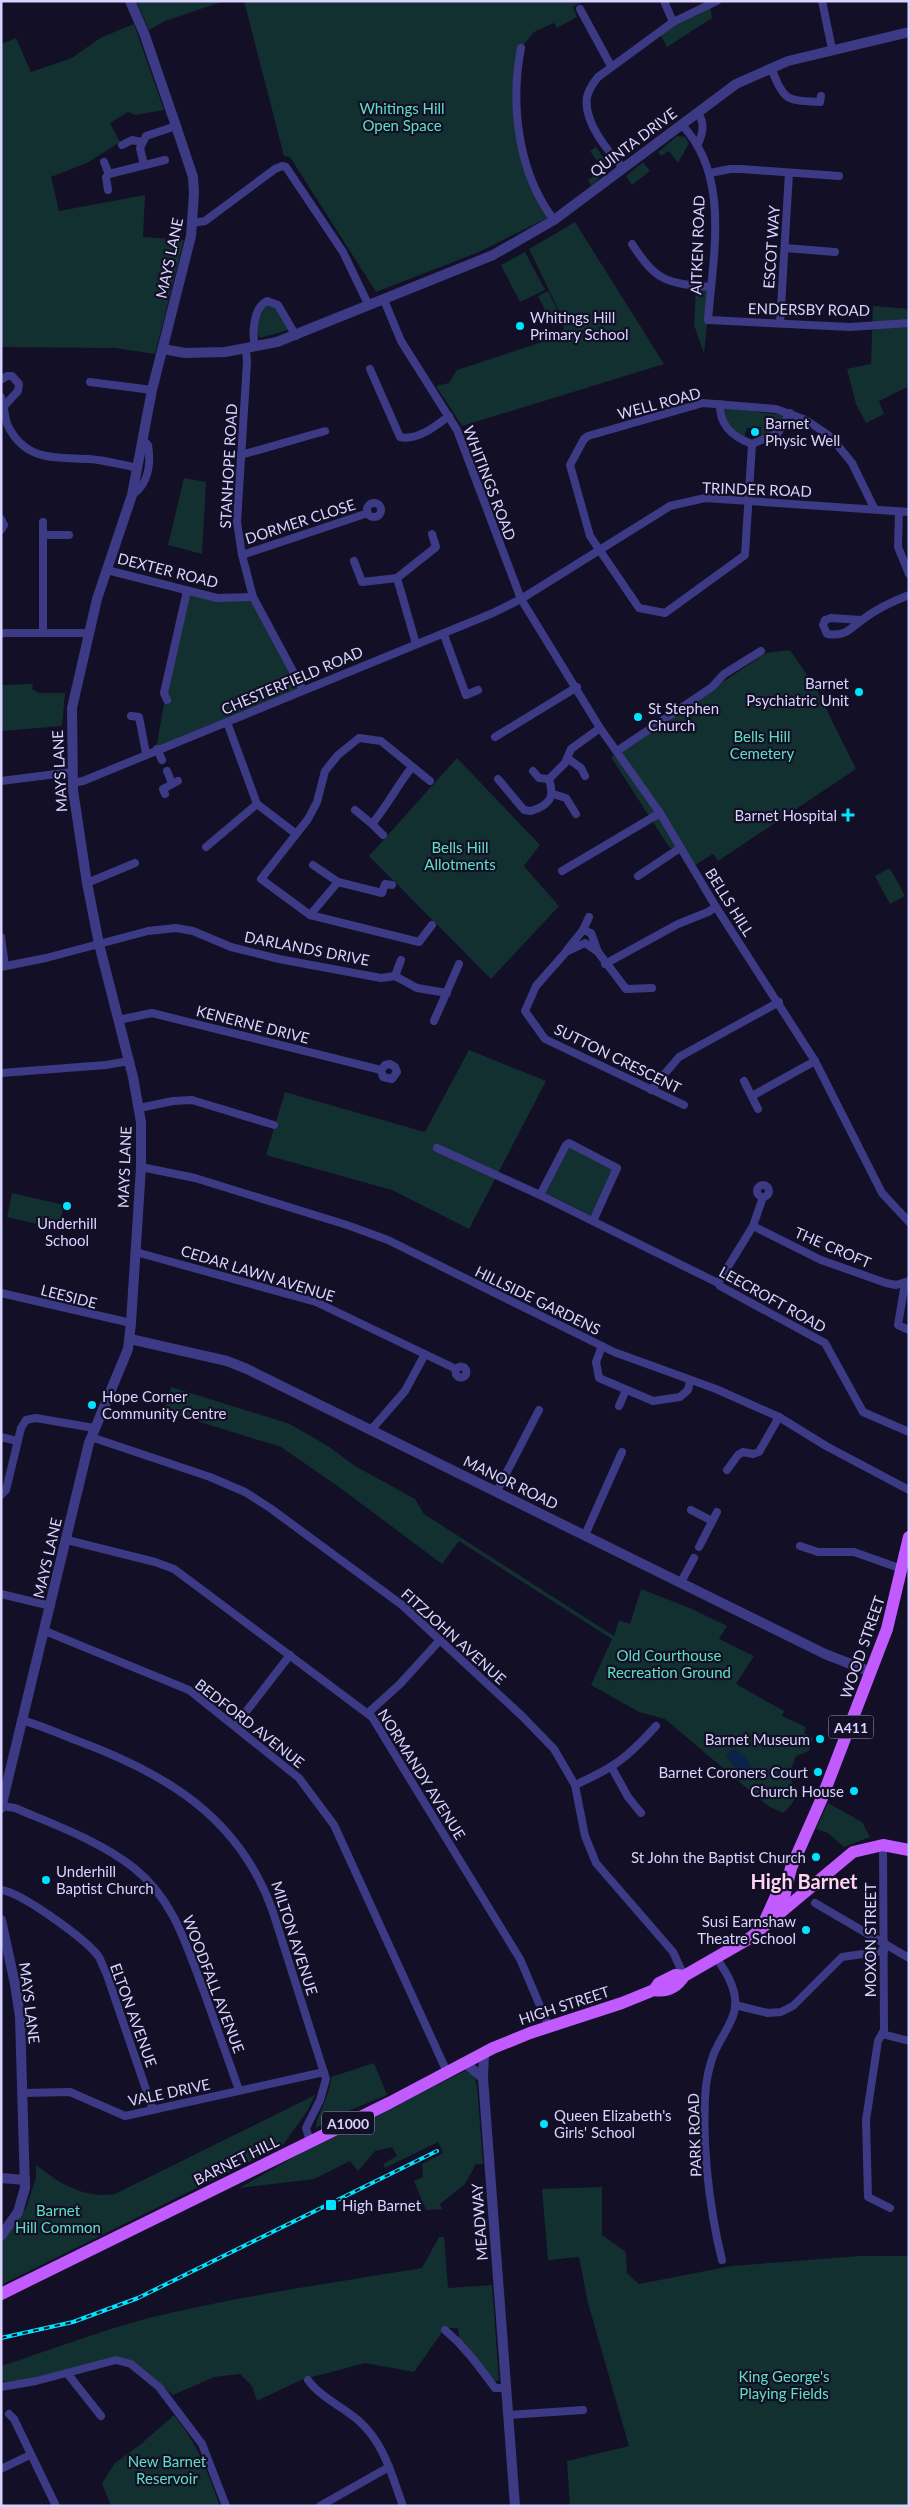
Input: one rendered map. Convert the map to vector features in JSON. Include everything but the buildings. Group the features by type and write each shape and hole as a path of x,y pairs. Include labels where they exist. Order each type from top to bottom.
{"main road":[{"name":"WOOD STREET","path":"762,1927 784,1900 789,1875 822,1798 871,1672 887,1629 909,1537"},
{"path":"784,1900 810,1897 853,1852 883,1845 909,1850"},
{"path":"789,1875 794,1885 810,1897"},
{"name":"HIGH STREET","path":"484,2053 549,2027 588,2016 654,1990 659,1983 673,1976 684,1976 740,1945 762,1927"},
{"name":"BARNET HILL","path":"1,2294 310,2142 484,2053"}],"street":[{"name":"MAYS LANE","path":"1,1807 93,1433 130,1339 142,1137 139,1108 129,1060 99,944 87,883 72,772 72,708 88,633 132,495 152,390 193,223 193,177 144,32 130,1"},
{"path":"664,1 674,22"},
{"path":"623,168 612,156 589,114 587,98 591,87 598,77 611,66 674,22 717,1"},
{"path":"822,1 832,49"},
{"path":"580,9 611,66"},
{"name":"QUINTA DRIVE","path":"163,349 185,353 250,348 296,336 493,255 554,220 736,84 788,61 909,32"},
{"path":"521,48 516,77 516,97 527,168 536,194 554,220"},
{"path":"771,68 786,98 820,102 821,96"},
{"path":"698,113 702,118 703,133 698,144"},
{"name":"AITKEN ROAD","path":"681,124 698,144 710,173 714,203 708,320"},
{"path":"144,165 140,148 141,142 152,132 176,126"},
{"path":"122,145 132,140 141,142"},
{"path":"108,190 106,177 109,174 165,160"},
{"path":"104,162 109,174"},
{"path":"193,223 205,220 275,169 282,166 286,167 343,252 369,306"},
{"path":"710,173 730,169 839,176"},
{"name":"ESCOT WAY","path":"780,322 790,173"},
{"path":"632,244 648,268 657,276 679,284 711,287"},
{"path":"785,248 835,252"},
{"name":"WHITINGS ROAD","path":"384,300 401,341 449,416 462,440 521,599"},
{"name":"STANHOPE ROAD","path":"296,336 278,305 267,301 259,309 247,362 237,522 242,555 253,597 303,690"},
{"name":"ENDERSBY ROAD","path":"708,320 780,322 850,327 909,323"},
{"path":"370,369 400,437 407,438 432,429 449,416"},
{"path":"1,380 7,376 12,376 19,384 18,391 5,405"},
{"path":"90,382 152,390"},
{"path":"1,397 5,405 4,416 9,428 22,444 35,453 50,458 90,459 138,468"},
{"name":"WELL ROAD","path":"748,501 745,555 665,613 639,608 598,550 587,528 570,465 584,439 703,403 776,409 790,413 819,428 836,443 852,463 874,508"},
{"path":"720,404 720,413 731,434 752,444 778,433 790,413"},
{"path":"241,455 325,431"},
{"name":"MAYS LANE","path":"132,495 140,490 149,467 148,445 142,439"},
{"path":"748,501 752,444"},
{"name":"TRINDER ROAD","path":"521,599 670,506 705,498 874,508 909,512"},
{"path":"900,512 898,547 909,574"},
{"name":"DORMER CLOSE","path":"242,555 368,513"},
{"path":"1,519 4,525 1,530"},
{"path":"43,522 43,632"},
{"path":"43,535 69,534"},
{"path":"354,561 362,582 397,578 436,547 432,534"},
{"name":"DEXTER ROAD","path":"107,570 217,598 253,597"},
{"path":"397,578 416,644"},
{"path":"167,700 164,693 187,591"},
{"path":"862,620 909,595"},
{"name":"CHESTERFIELD ROAD","path":"73,783 83,781 146,753 227,722 416,644 444,635 521,599"},
{"name":"BELLS HILL","path":"521,599 577,687 600,728 660,813 716,907 779,1002 815,1061 882,1193 909,1222"},
{"path":"1,633 88,633"},
{"path":"444,635 466,695 478,690"},
{"path":"617,752 712,687 724,674 761,651"},
{"path":"495,737 577,687"},
{"path":"131,716 139,717 146,753"},
{"path":"227,722 257,804 295,833"},
{"path":"549,779 567,758 572,749 600,728"},
{"path":"430,781 382,741 359,738 338,756 325,771 317,802 308,819 295,833 261,879 310,914 418,942 432,924"},
{"path":"157,749 162,760"},
{"path":"567,758 581,768 585,776"},
{"path":"372,824 388,805 395,788 412,767"},
{"path":"533,770 539,778 549,779"},
{"path":"165,794 163,789 165,786 175,782 167,771"},
{"path":"1,781 72,772"},
{"path":"498,779 524,810 534,810 547,802 553,794"},
{"path":"549,779 553,794"},
{"path":"553,794 566,798 576,814"},
{"path":"206,846 257,804"},
{"path":"355,810 384,835"},
{"path":"562,871 660,813"},
{"path":"638,876 680,848"},
{"path":"87,883 135,863"},
{"path":"313,865 338,882 382,893 386,884 392,885"},
{"path":"310,914 338,882"},
{"path":"606,964 678,924 716,907"},
{"path":"566,952 583,930 589,917"},
{"name":"DARLANDS DRIVE","path":"3,967 148,931 176,928 193,931 231,947 279,959 381,978 395,976 416,988 446,993"},
{"path":"583,930 591,933 598,952 626,989 652,988"},
{"path":"1,938 3,967"},
{"path":"566,952 585,943 598,952"},
{"name":"SUTTON CRESCENT","path":"566,952 536,986 525,1011 545,1039 684,1105"},
{"path":"395,976 401,960"},
{"path":"434,1021 459,964"},
{"path":"651,1090 679,1057 779,1002"},
{"name":"KENERNE DRIVE","path":"118,1020 152,1012 381,1070"},
{"path":"1,1073 106,1065 129,1060"},
{"path":"752,1096 815,1061"},
{"path":"744,1081 758,1109"},
{"path":"139,1108 186,1099 274,1125"},
{"path":"540,1195 566,1145 569,1143 617,1168 593,1221"},
{"name":"LEECROFT ROAD","path":"437,1148 540,1195 718,1283 824,1343 863,1412 909,1432"},
{"name":"HILLSIDE GARDENS","path":"141,1167 195,1178 370,1233 602,1346 743,1400 779,1417 805,1431 820,1443 909,1490"},
{"path":"718,1283 753,1226 763,1197"},
{"name":"THE CROFT","path":"753,1226 821,1260 886,1283 907,1282 898,1325 909,1330"},
{"name":"CEDAR LAWN AVENUE","path":"136,1252 316,1302 456,1369"},
{"name":"LEESIDE","path":"1,1293 131,1323"},
{"name":"MANOR ROAD","path":"130,1339 236,1364 825,1654 871,1672"},
{"path":"602,1346 596,1362 599,1378 653,1401 680,1397 688,1390 690,1381"},
{"path":"371,1430 405,1391 425,1354"},
{"path":"619,1406 626,1390"},
{"path":"497,1491 538,1410"},
{"path":"727,1470 738,1455 743,1452 753,1454 759,1452 779,1417"},
{"name":"FITZJOHN AVENUE","path":"18,1441 21,1428 30,1419 93,1433 210,1477 249,1495 402,1605 541,1735 561,1758 575,1786 585,1836 596,1863 673,1952 684,1976"},
{"path":"1,1437 18,1441 6,1490 1,1495"},
{"path":"585,1535 622,1452"},
{"path":"691,1510 712,1521"},
{"path":"699,1547 717,1512"},
{"name":"NORMANDY AVENUE","path":"67,1540 156,1562 174,1569 368,1713 520,1959 549,2027"},
{"path":"800,1546 818,1552 854,1552 902,1569"},
{"path":"681,1582 694,1558"},
{"path":"1,1594 51,1606"},
{"name":"BEDFORD AVENUE","path":"45,1631 188,1690 291,1771 328,1814 447,2072"},
{"path":"368,1713 404,1680 440,1640"},
{"path":"235,1726 290,1655"},
{"name":"MILTON AVENUE","path":"21,1720 127,1761 190,1797 225,1829 251,1863 264,1888 326,2079 324,2090 306,2128 310,2142"},
{"path":"575,1786 612,1768 626,1758 656,1726"},
{"path":"612,1768 628,1797 641,1813"},
{"name":"WOODFALL AVENUE","path":"1,1807 15,1808 102,1848 134,1868 156,1888 170,1907 184,1940 239,2090"},
{"name":"MOXON STREET","path":"883,1845 884,1948 882,2034 878,2040 866,2120 867,2194 868,2198 890,2208"},
{"name":"ELTON AVENUE","path":"1,1890 13,1893 66,1927 98,1957 107,1975 153,2110"},
{"path":"810,1897 828,1912 861,1929 884,1948 909,1958"},
{"name":"MAYS LANE","path":"1,1920 5,1956 18,2000 25,2180 22,2204 1,2236"},
{"path":"735,2005 768,2013 781,2012 793,2006 842,1958 884,1948"},
{"name":"PARK ROAD","path":"717,1958 730,1981 735,2005 732,2023 718,2044 711,2061 705,2103 710,2200 722,2260"},
{"path":"882,2034 906,2041"},
{"name":"MEADWAY","path":"484,2053 483,2078 515,2506"},
{"path":"465,2063 483,2078"},
{"name":"VALE DRIVE","path":"23,2093 70,2092 125,2116 324,2072"},
{"path":"1,2178 25,2180"},
{"path":"445,2330 458,2340 480,2365 495,2388 506,2388"},
{"path":"1,2386 68,2373 116,2360 131,2364 150,2378 202,2444 226,2506"},
{"path":"68,2373 101,2416"},
{"path":"308,2380 367,2429 380,2446 403,2506"},
{"path":"508,2415 583,2410"},
{"path":"9,2414 14,2419 56,2506"},
{"path":"1,2468 30,2455"},
{"path":"320,2506 389,2467"}],"green space":[{"path":"136,1 224,1 165,21 149,30"},
{"name":"Whitings Hill Open Space","path":"244,1 584,1 573,7 577,17 557,28 554,23 534,32 521,48 515,77 527,168 551,216 479,252 376,292 290,157 284,156"},
{"path":"710,4 712,18 667,47 659,32"},
{"path":"134,24 164,110 135,115 128,112 110,123 120,142 87,163 51,177 59,211 145,195 143,237 184,240 155,354 115,348 1,347 1,44 16,38 31,72 72,58 100,38"},
{"path":"677,136 685,137 689,143 678,163 669,151 661,156 658,152"},
{"path":"596,147 604,158 606,167 602,176 591,186 588,180 603,169 590,151"},
{"path":"643,162 650,171 632,185 626,176"},
{"path":"575,222 664,364 462,426 436,386 449,383 457,370 563,335 564,321 529,249"},
{"path":"525,252 545,290 520,302 501,265"},
{"path":"696,286 711,287 704,353 694,325"},
{"path":"548,291 563,321 553,326 538,296"},
{"path":"265,305 274,305 288,330 260,338 257,331 258,322"},
{"path":"873,306 909,309 909,386 879,401 884,414 866,423 856,404 847,369 871,364"},
{"path":"726,408 783,415 784,419 777,432 761,439 761,427 747,428 744,438 728,427 723,410"},
{"path":"184,478 206,482 202,554 168,545"},
{"path":"187,591 253,597 303,690 156,749 177,630"},
{"name":"Bells Hill Cemetery","path":"790,650 816,688 856,769 718,861 713,854 695,865 669,847 611,757 766,653"},
{"path":"33,684 32,689 39,693 65,693 62,726 1,731 1,685"},
{"name":"Bells Hill Allotments","path":"457,758 540,845 524,866 559,906 491,979 369,856"},
{"path":"888,869 891,870 905,896 890,904 875,876"},
{"path":"469,1050 546,1081 469,1229 392,1190 266,1155 285,1092 425,1132"},
{"path":"569,1147 613,1169 592,1216 545,1193"},
{"path":"12,1193 64,1205 58,1229 7,1217"},
{"name":"Old Courthouse Recreation Ground","path":"171,1387 290,1424 328,1446 355,1466 415,1499 424,1514 614,1636 619,1620 630,1624 641,1589 690,1608 727,1626 719,1639 754,1656 736,1684 784,1711 782,1716 806,1727 804,1733 813,1738 809,1751 796,1756 792,1765 791,1777 795,1792 794,1801 783,1813 768,1806 665,1719 639,1712 591,1685 612,1639 459,1541 442,1564 339,1487 281,1447 164,1411"},
{"name":"St John the Baptist Church","path":"828,1803 862,1822 870,1837 844,1847 828,1833 816,1829"},
{"path":"374,2063 387,2095 336,2116 316,2128 329,2090 331,2077"},
{"path":"465,2071 474,2075 477,2086 483,2164 476,2164 465,2184 440,2204 442,2209 426,2210 414,2181 423,2177 422,2164 443,2153 438,2142 385,2168 383,2164 397,2156 392,2147 375,2151 358,2171 350,2161 314,2179 239,2188 310,2148"},
{"name":"Barnet Hill Common","path":"315,2095 308,2110 283,2145 1,2285 1,2244 26,2208 36,2178 36,2165 54,2178 82,2192 104,2195 115,2194"},
{"name":"King George's Playing Fields","path":"602,2187 602,2235 626,2252 627,2273 639,2284 731,2266 860,2256 909,2256 909,2506 570,2506 567,2461 629,2446 588,2303 579,2257 548,2260 542,2189"},
{"path":"439,2237 444,2237 448,2288 492,2285 499,2381 494,2381 459,2338 458,2328 445,2328 414,2372 365,2363 301,2380 257,2401 252,2386 240,2374 214,2377 173,2395 137,2364 113,2357 35,2378 1,2382 1,2366 130,2323 251,2296 422,2268"},
{"name":"New Barnet Reservoir","path":"174,2415 201,2458 220,2506 111,2506 102,2483 115,2463 140,2445"}],"water":[{"path":"736,1750 751,1765 750,1768 744,1770 736,1768 726,1757 729,1751"}],"railway":[{"path":"1,2338 73,2322 138,2298 437,2151"}],"place":[{"name":"Whitings Hill Primary School","path":"520,326"},
{"name":"Barnet Physic Well","path":"755,432"},
{"name":"Barnet Psychiatric Unit","path":"859,692"},
{"name":"St Stephen Church","path":"638,717"},
{"name":"Barnet Hospital","path":"848,815"},
{"name":"Underhill School","path":"67,1206"},
{"name":"Hope Corner Community Centre","path":"92,1405"},
{"name":"Barnet Museum","path":"820,1739"},
{"name":"Barnet Coroners Court","path":"818,1772"},
{"name":"Church House","path":"854,1791"},
{"name":"St John the Baptist Church","path":"816,1857"},
{"name":"Underhill Baptist Church","path":"46,1880"},
{"name":"Susi Earnshaw Theatre School","path":"806,1930"},
{"name":"Queen Elizabeth's Girls' School","path":"544,2124"},
{"name":"High Barnet","path":"331,2205"}],"district":[{"name":"High Barnet","path":"804,1881"}]}
